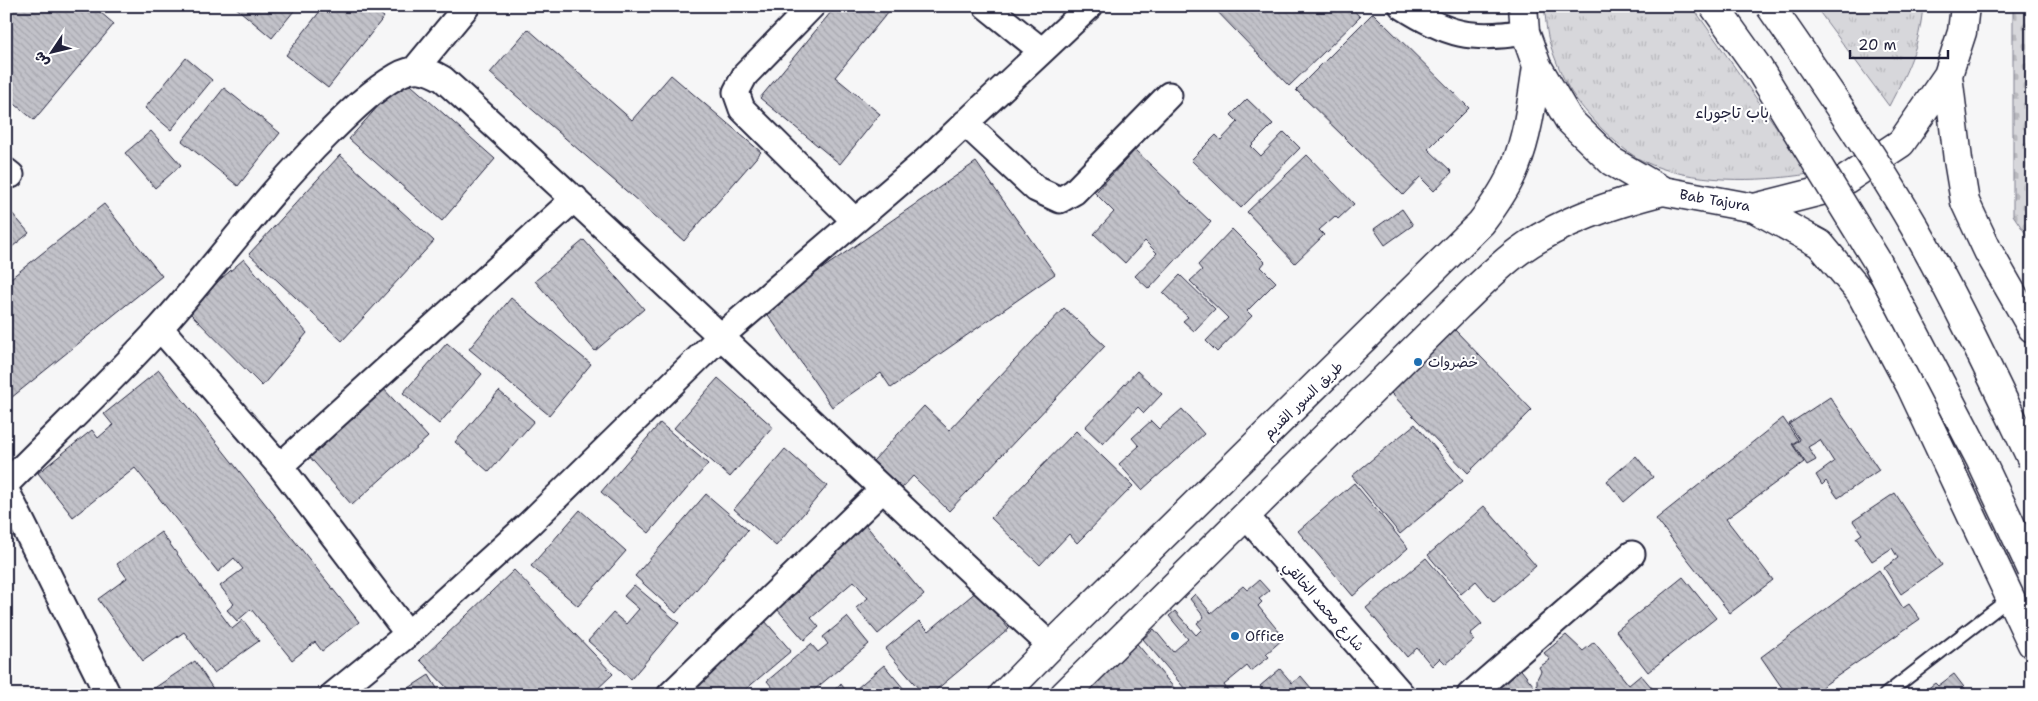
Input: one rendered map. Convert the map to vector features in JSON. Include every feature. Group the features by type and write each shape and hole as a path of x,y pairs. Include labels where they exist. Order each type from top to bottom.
{"main road":[{"path":"1714,6 1758,69 1877,261 1980,459 2032,570"},
{"path":"1770,6 1820,77 1914,226 1984,360 2032,460"},
{"name":"Bab Tajura","path":"1524,19 1537,66 1569,120 1611,161 1664,191 1754,208 1833,188 1901,143 1948,74 1962,32 1965,6"},
{"name":"طريق السور القديم","path":"1003,695 1481,223 1500,197 1515,169 1525,138 1537,66"},
{"path":"1948,74 1958,160 1966,202 1988,251 2032,328"},
{"path":"1064,695 1457,307 1519,251 1548,233 1613,204 1664,191"},
{"path":"1754,208 1820,244 1860,292 1911,388 2032,644"}],"street":[{"path":"6,484 160,328 300,161 360,103 399,75 415,69 466,6"},
{"path":"812,6 744,75 736,92 742,109 855,221"},
{"path":"986,6 1042,51"},
{"path":"333,695 408,634 529,524 720,337 924,162 1090,6"},
{"path":"1402,6 1425,21 1451,31 1482,36 1497,37 1524,19"},
{"path":"415,69 431,72 443,79 575,198 882,490 1051,646"},
{"path":"965,123 1036,189 1060,200 1074,192 1169,95"},
{"path":"280,466 575,198"},
{"path":"160,328 280,466 408,634"},
{"path":"6,490 108,695"},
{"path":"670,695 882,490"},
{"name":"شارع محمد الخالقي","path":"1246,516 1402,695"},
{"path":"1470,695 1632,554"}],"lane":[{"path":"1885,695 2010,598"}],"green space":[{"path":"1544,6 1692,6 1809,174 1768,179 1703,177 1682,174 1662,168 1633,155 1600,127 1580,104 1566,83 1550,44"},
{"path":"1815,6 1923,6 1919,35 1912,58 1889,106"},
{"path":"2013,6 2032,6 2032,243 2013,215"}],"building":[{"path":"6,6 93,6 114,24 34,120 10,100 6,105"},
{"path":"234,6 298,6 272,38"},
{"path":"324,6 370,6 384,17 328,88 286,55"},
{"path":"836,6 893,6 835,77 880,114 840,164 760,98"},
{"path":"1212,6 1350,6 1360,17 1289,86"},
{"path":"1373,13 1469,108 1428,149 1452,172 1434,191 1420,177 1403,195 1296,90"},
{"path":"528,29 632,120 671,75 761,152 684,241 490,73"},
{"path":"186,58 212,80 171,130 145,108"},
{"path":"403,78 495,159 442,221 349,139"},
{"path":"224,88 280,133 238,186 182,141"},
{"path":"1247,99 1273,124 1251,146 1261,156 1284,132 1300,148 1241,208 1191,160 1216,135 1221,140 1238,122 1231,115"},
{"path":"151,131 181,165 155,188 125,153"},
{"path":"1135,150 1211,222 1149,289 1135,276 1157,253 1145,241 1125,263 1094,234 1114,212 1095,193"},
{"path":"340,155 434,241 342,341 249,254"},
{"path":"1307,155 1354,204 1338,219 1335,216 1319,230 1324,235 1295,263 1247,212"},
{"path":"976,162 1055,274 891,388 881,373 832,407 764,309"},
{"path":"104,204 162,276 6,402 6,282"},
{"path":"6,206 29,233 6,252"},
{"path":"1402,209 1413,225 1385,245 1374,229"},
{"path":"1232,229 1265,262 1261,267 1276,282 1247,311 1252,316 1217,352 1206,341 1228,318 1190,281 1202,270 1198,265"},
{"path":"584,240 644,309 595,351 535,281"},
{"path":"244,259 307,333 262,386 186,309"},
{"path":"1180,275 1215,309 1194,331 1183,321 1188,317 1163,293"},
{"path":"511,298 591,364 549,415 469,349"},
{"path":"1064,308 1105,346 949,511 913,476 902,488 873,461 924,406 949,430"},
{"path":"1455,330 1532,410 1468,473 1390,392"},
{"path":"447,343 482,374 439,424 403,393"},
{"path":"159,370 359,622 322,651 315,642 292,660 251,609 237,621 227,610 234,604 220,586 243,569 234,558 218,572 135,468 73,517 38,473 92,430 98,438 113,425 104,414"},
{"path":"1137,371 1162,394 1144,413 1138,407 1103,444 1085,427"},
{"path":"718,378 773,427 730,477 674,428"},
{"path":"382,387 428,437 352,505 307,454"},
{"path":"499,391 534,421 489,472 455,442"},
{"path":"1830,397 1879,470 1838,498 1826,481 1822,485 1816,475 1834,462 1820,440 1808,447 1816,460 1807,465 1793,444 1800,440 1789,424"},
{"path":"1182,409 1204,434 1142,490 1119,464 1139,446 1132,438 1151,421 1159,429"},
{"path":"1783,418 1798,440 1792,444 1804,462 1726,519 1773,580 1730,613 1656,519"},
{"path":"660,423 708,464 649,533 601,492"},
{"path":"1415,424 1463,481 1400,534 1352,476"},
{"path":"1076,431 1133,486 1077,543 1069,534 1040,565 991,518"},
{"path":"785,449 827,486 776,546 734,509"},
{"path":"1636,456 1653,477 1624,502 1607,481"},
{"path":"1354,483 1408,548 1353,596 1298,531"},
{"path":"1895,493 1942,565 1901,594 1884,568 1898,558 1892,548 1872,561 1856,538 1862,534 1853,521"},
{"path":"706,494 748,530 676,613 635,576"},
{"path":"1484,506 1536,566 1494,602 1476,581 1461,594 1428,555"},
{"path":"580,510 626,551 578,606 531,566"},
{"path":"864,523 924,595 878,634 856,608 868,598 854,581 811,618 819,627 804,640 777,609 798,592 791,584"},
{"path":"161,532 232,629 243,620 259,641 214,673 184,632 143,661 98,599 127,578 117,564"},
{"path":"1426,558 1482,624 1470,634 1474,640 1446,664 1440,658 1432,666 1417,648 1407,657 1366,608"},
{"path":"514,570 613,674 591,695 454,695 420,660"},
{"path":"1879,570 1903,608 1909,604 1920,619 1810,695 1787,695 1761,657"},
{"path":"1683,577 1716,618 1648,672 1616,631"},
{"name":"Office","path":"1259,580 1269,591 1259,599 1262,602 1258,606 1284,638 1266,654 1269,657 1251,671 1247,666 1224,685 1228,691 1223,695 1190,695 1143,639 1154,629 1173,652 1188,639 1169,616 1175,611 1196,635 1202,629 1197,623 1204,617 1190,599 1195,594 1211,613 1243,586 1247,590"},
{"path":"634,585 679,623 631,679 588,641 613,613 626,624 639,609 624,596"},
{"path":"977,591 1009,629 930,695 924,695 885,649 919,621 929,631"},
{"path":"847,617 869,644 808,695 779,695 767,681 811,644 818,652 828,644 823,637"},
{"path":"765,621 791,651 739,695 701,695 691,683"},
{"path":"1566,635 1583,651 1594,642 1629,685 1641,675 1658,695 1559,695 1553,687 1545,691 1540,689 1537,685 1537,679 1541,671 1539,667 1550,660 1544,653"},
{"path":"1133,639 1180,695 1074,695"},
{"path":"195,661 217,695 148,695 147,693"},
{"path":"1514,661 1541,695 1492,695 1489,691"},
{"path":"884,665 909,695 849,695"},
{"path":"1280,669 1292,683 1301,676 1317,695 1258,695 1263,690 1260,686"},
{"path":"1954,674 1970,695 1926,695 1929,693 1926,690 1935,683 1938,686"},
{"path":"429,675 441,695 398,695"},
{"path":"841,684 849,695 828,695"}],"place":[{"name":"خضروات","path":"1418,362"},
{"name":"Office","path":"1235,636"}],"district":[{"name":"باب تاجوراء","path":"1732,112"}]}
